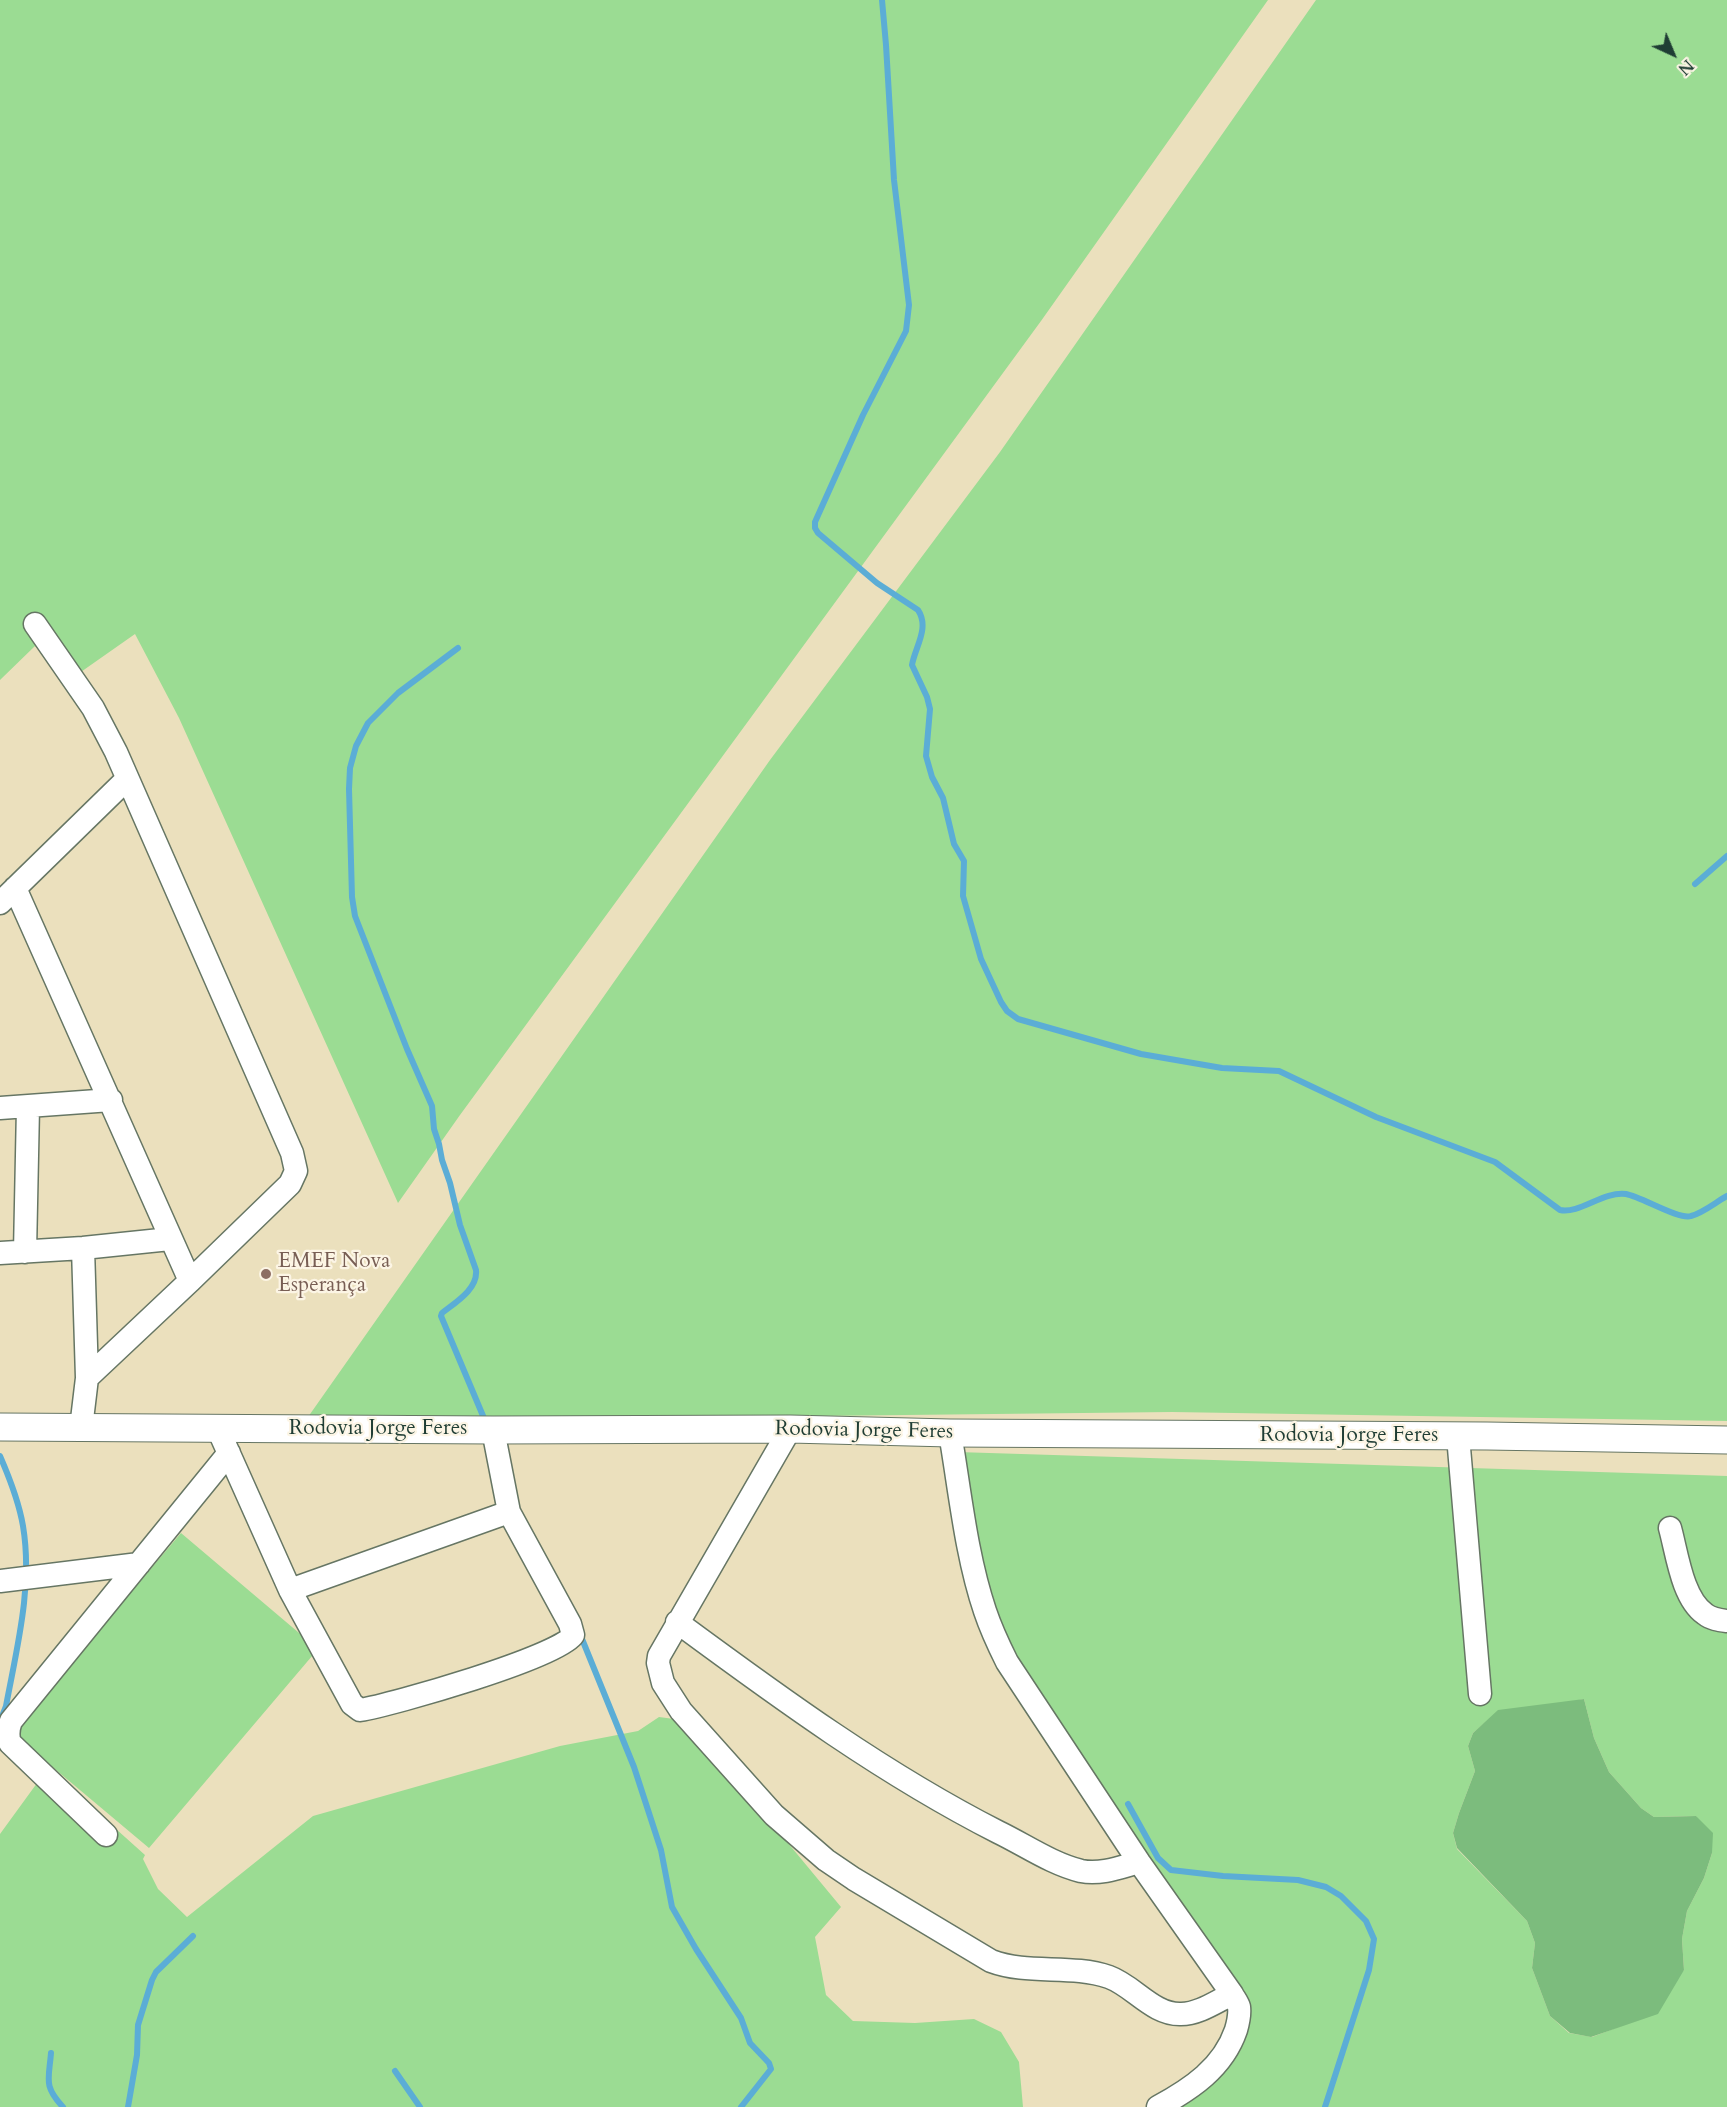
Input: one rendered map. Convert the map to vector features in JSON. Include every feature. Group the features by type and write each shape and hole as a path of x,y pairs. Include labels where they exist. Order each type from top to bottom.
{"main road":[{"name":"Rodovia Jorge Feres","path":"0,1427 790,1429 950,1433 1727,1440"}],"street":[{"path":"36,624 93,708 116,752 296,1164 296,1171 290,1184 87,1378"},
{"path":"127,779 8,896 111,1100 190,1281"},
{"path":"0,1108 111,1100"},
{"path":"25,1252 28,1107"},
{"path":"0,1253 83,1248 170,1239"},
{"path":"81,1428 87,1378 83,1248"},
{"path":"218,1429 290,1590 352,1704 360,1710 422,1695 517,1664 557,1647 573,1635 570,1624 509,1512 493,1430"},
{"path":"790,1429 659,1656 658,1663 663,1683 681,1711 774,1815 826,1860 983,1956 1000,1964 1108,1977 1120,1982 1158,2008 1181,2014 1195,2011 1233,1994"},
{"path":"950,1433 976,1579 985,1612 1007,1662 1139,1862 1233,1994 1239,2006 1238,2022 1232,2040 1220,2060 1205,2077 1158,2107"},
{"path":"1458,1436 1480,1694"},
{"path":"106,1835 10,1743 8,1727 229,1453"},
{"path":"290,1590 509,1512"},
{"path":"1670,1528 1690,1597 1706,1615 1727,1621"},
{"path":"0,1581 139,1564"},
{"path":"677,1622 788,1704 960,1812 1056,1861 1081,1870 1095,1872 1111,1870 1139,1862"}],"green space":[{"path":"0,0 1268,0 1041,321 398,1203 179,718 135,634 68,681 35,646 0,680"},
{"path":"1316,0 1727,0 1727,1421 1172,1412 459,1420 308,1417 770,760 1000,452"},
{"path":"957,1452 1727,1476 1727,2107 1177,2107 1224,2051 1227,2011 1217,1984 1002,1646","holes":["1584,1699 1594,1738 1609,1772 1641,1808 1654,1817 1696,1816 1712,1853 1704,1878 1687,1911 1682,1939 1684,1970 1621,2026 1592,2037 1569,2033 1550,2016 1532,1968 1535,1943 1527,1921 1457,1849 1453,1833 1475,1771 1468,1746 1473,1733 1489,1719"]},
{"path":"181,1533 318,1649 149,1848 12,1733"},
{"path":"1584,1699 1594,1738 1609,1772 1641,1808 1654,1817 1696,1816 1713,1833 1712,1853 1704,1878 1687,1911 1682,1939 1684,1970 1658,2014 1591,2037 1570,2033 1550,2016 1532,1968 1535,1943 1527,1921 1457,1848 1453,1833 1475,1771 1468,1746 1473,1733 1498,1710"},
{"path":"659,1717 674,1719 705,1743 841,1907 815,1937 826,1995 853,2021 915,2023 974,2019 1001,2032 1019,2062 1023,2107 0,2107 0,1834 48,1768 145,1855 143,1859 158,1889 187,1917 313,1816 560,1746 638,1731"}],"waterway":[{"path":"882,0 894,180 909,305 906,331 863,415 815,522 815,528 877,583 918,610 921,617 923,624 921,638 912,665 930,709 926,756 932,777 943,798 954,844 964,861 963,896 981,959 1007,1011 1018,1019 1141,1054 1222,1068 1279,1071 1376,1117 1495,1162 1560,1210 1576,1209 1609,1196 1626,1194 1669,1212 1691,1216 1727,1196"},
{"path":"458,648 398,693 368,723 356,746 350,768 349,789 352,897 355,916 432,1106 434,1129 442,1160 460,1225 476,1270 476,1277 470,1289 441,1316 486,1423"},
{"path":"1695,884 1727,856"},
{"path":"0,1456 14,1491 26,1549 25,1594 19,1639 6,1706 1,1719"},
{"path":"580,1634 634,1767 661,1850 672,1907 741,2018 750,2043 769,2063 771,2069 741,2107"},
{"path":"1128,1804 1158,1858 1171,1870 1223,1876 1298,1880 1326,1887 1341,1896 1366,1921 1374,1939 1369,1970 1325,2107"},
{"path":"128,2107 137,2055 138,2025 152,1980 156,1972 193,1936"},
{"path":"51,2053 50,2088 63,2107"},
{"path":"395,2071 420,2107"}],"place":[{"name":"EMEF Nova Esperança","path":"266,1274"}]}
